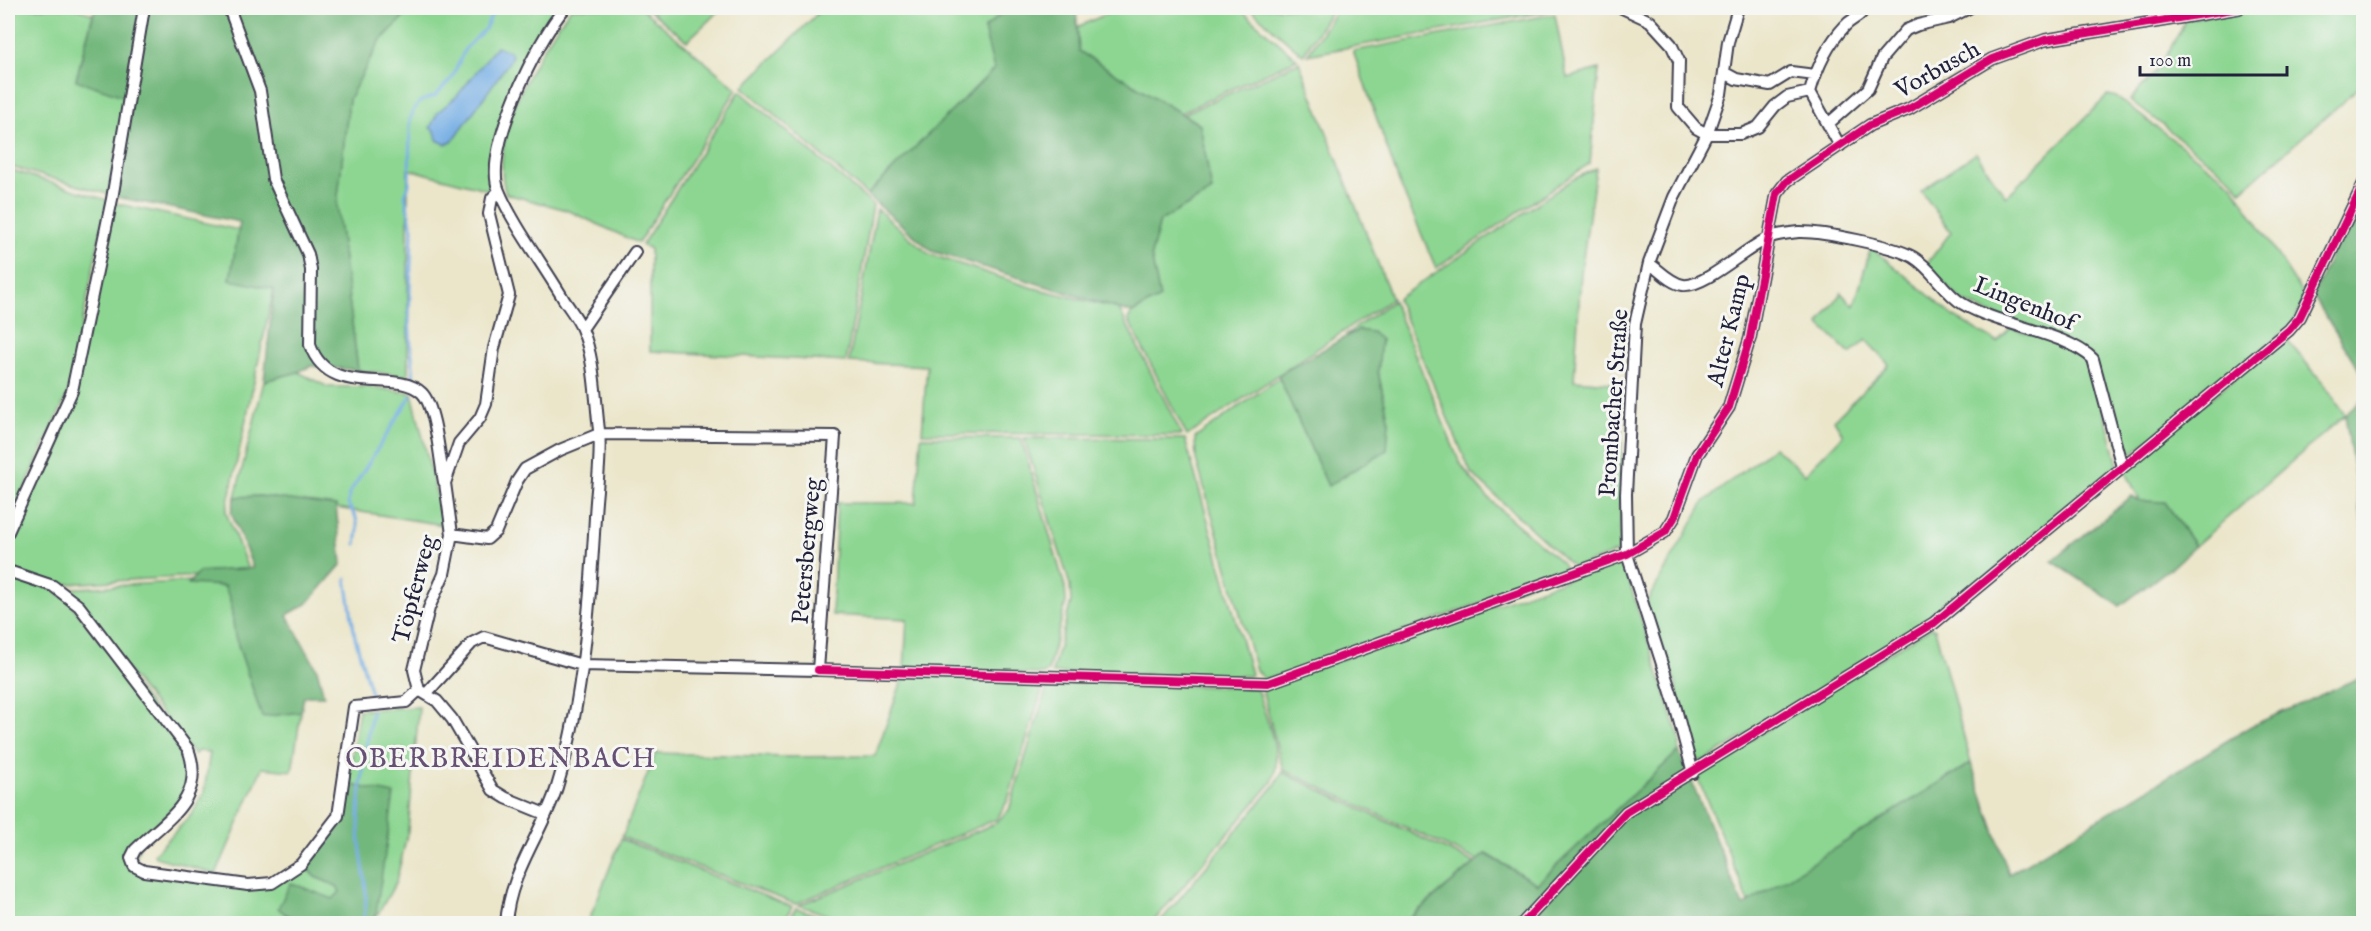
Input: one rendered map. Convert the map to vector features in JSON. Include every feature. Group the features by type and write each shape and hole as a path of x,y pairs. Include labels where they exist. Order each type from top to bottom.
{"street":[{"path":"8,531 72,391 112,199 144,8"},
{"path":"229,8 260,91 273,179 308,254 311,270 310,345 314,356 322,366 354,380 410,386 422,393 430,405 444,483"},
{"path":"506,924 507,903 562,768 582,665 590,602 599,434 591,363 582,329 499,190 496,181 504,132 525,71 565,8"},
{"path":"1622,8 1650,21 1671,44 1679,61 1678,107 1696,128 1707,134 1741,134 1758,127 1775,106 1787,97 1810,92"},
{"name":"Prombacher Straße","path":"1693,773 1675,705 1627,554 1626,494 1635,324 1649,263 1674,197 1707,134 1725,73 1728,42 1738,8"},
{"path":"1840,146 1816,107 1810,92 1822,57 1846,24 1861,16 1865,8"},
{"path":"1828,124 1868,89 1882,58 1906,30 1918,24 1949,18 1969,8"},
{"path":"2159,8 2164,18"},
{"name":"Vorbusch","path":"1840,146 1870,125 1909,109 1992,59 2045,40 2164,18 2239,8"},
{"path":"1725,73 1736,79 1770,86 1791,72 1815,75"},
{"name":"Alter Kamp","path":"818,670 1268,682 1627,554 1665,532 1674,518 1697,454 1729,407 1750,338 1777,194 1787,181 1840,146"},
{"path":"1522,924 1626,812 1693,773 1934,623 2289,330 2300,317 2364,183"},
{"name":"Töpferweg","path":"422,692 414,670 429,608 444,574 452,534 444,483 459,443 480,417 486,404 494,348 509,295 489,214 492,198 499,190"},
{"name":"Lingenhof","path":"1649,263 1672,281 1685,285 1735,261 1770,237 1797,232 1827,233 1914,257 1962,304 2010,324 2082,348 2093,359 2122,467"},
{"path":"582,329 635,252"},
{"path":"452,534 487,539 496,531 517,481 525,469 560,450 599,434"},
{"name":"Petersbergweg","path":"599,434 835,436 818,670"},
{"path":"8,571 53,586 79,606 188,749 194,765 194,779 189,796 135,849 131,858 134,866 144,871 248,885 272,883 300,864 338,816 354,707 406,702 422,692 472,644 484,637 582,665 818,670"},
{"path":"422,692 437,701 452,719 493,790 506,798 545,814"}],"green space":[{"path":"8,8 74,8 93,14 76,79 126,97 108,194 8,166"},
{"path":"95,8 413,8 380,41 349,99 337,205 358,370 311,366 264,381 274,289 230,280 240,222 116,197 126,97 76,80"},
{"path":"413,8 560,8 539,36 514,85 495,142 489,190 408,169 408,376 358,370 337,205 349,99 380,41"},
{"path":"571,8 641,8 737,89 638,243 567,210 506,194 502,171 504,146 510,121 531,71"},
{"path":"647,8 722,8 687,41"},
{"path":"823,8 990,8 998,16 984,29 995,69 867,195 743,87"},
{"path":"1008,8 1076,8 1079,51 1200,125 1212,191 1160,221 1151,255 1160,298 1132,313 932,251 867,195 994,69 984,29"},
{"path":"1120,8 1239,8 1297,59 1180,113 1078,51 1077,27"},
{"path":"1249,8 1333,8 1303,55"},
{"path":"1338,8 1556,8 1307,55"},
{"path":"2261,8 2363,8 2363,84 2241,191 2233,180 2130,100 2159,68 2187,19"},
{"path":"1555,14 1567,78 1599,69 1590,163 1436,268 1399,182 1353,51"},
{"path":"1299,62 1392,299 1187,436 1128,319 1132,313 1159,298 1151,255 1160,221 1212,191 1200,125 1183,114"},
{"path":"740,91 873,205 846,362 650,351 650,249 642,245"},
{"path":"2108,95 2116,97 2232,184 2305,298 2292,325 2126,458 2123,457 2093,357 1962,301 1926,265 1951,232 1921,191 1976,153 2006,197"},
{"path":"1596,168 1581,272 1574,380 1623,384 1620,551 1574,568 1471,473 1397,299 1572,180"},
{"path":"8,169 107,200 68,393 8,525"},
{"path":"2363,180 2363,376 2313,296"},
{"path":"114,203 239,230 230,279 274,289 226,512 248,569 199,572 196,576 66,584 60,587 8,568 8,538 66,410"},
{"path":"877,209 929,254 1030,287 1119,309 1182,435 922,433 927,366 849,362"},
{"path":"1871,247 1956,318 1997,342 2011,328 2080,350 2091,361 2118,466 1952,606 1706,760 1699,761 1691,753 1675,681 1645,605 1704,502 1774,447 1805,474 1843,435 1834,420 1889,365 1866,340 1850,354 1819,324 1841,293 1854,306"},
{"path":"1393,301 1459,461 1493,503 1562,563 1566,571 1291,673 1263,679 1256,670 1196,459 1195,438 1279,378 1328,486 1389,422 1378,372 1381,340 1364,331 1345,335"},
{"path":"1358,330 1372,332 1381,340 1378,372 1389,422 1387,450 1328,486 1278,375"},
{"path":"2285,338 2325,385 2345,415 2195,546 2165,502 2140,501 2124,468"},
{"path":"298,372 328,387 368,387 412,393 444,525 260,496 235,497 264,381"},
{"path":"2363,399 2363,530 2345,415"},
{"path":"921,437 1021,438 1065,587 1066,602 1048,671 1043,674 904,670 907,619 832,615 837,503 916,503"},
{"path":"1024,438 1185,439 1251,674 1249,676 1052,673 1071,602 1070,585"},
{"path":"260,496 336,506 342,564 307,604 287,615 317,669 324,696 304,696 301,712 262,717 235,636 230,599 224,586 188,584 199,572 253,568 231,512 235,497"},
{"path":"2132,496 2140,501 2165,502 2195,546 2173,566 2120,606 2052,561"},
{"path":"1622,560 1680,740 1679,751 1537,884 1487,854 1478,861 1283,770 1263,693 1266,686"},
{"path":"8,574 47,586 67,599 186,751 189,792 142,840 133,867 265,886 303,864 315,877 337,886 340,892 333,900 291,883 285,915 316,923 8,923"},
{"path":"191,581 189,583 224,586 230,599 235,636 262,717 301,712 292,771 262,768 216,874 155,857 154,854 192,814 204,792 210,752 198,751 194,755 64,589"},
{"path":"1931,627 1935,629 1971,763 1749,903 1696,774"},
{"path":"904,675 1045,680 1008,800 997,819 795,904 622,837 656,753 786,757 875,756"},
{"path":"2363,676 2363,923 1403,924 1486,854 1537,884 1679,751 1743,906 1971,763 2009,874 2251,726"},
{"path":"1049,681 1256,688 1258,692 1275,749 1275,771 1272,782 1152,923 850,923 799,905 994,824 1009,810"},
{"path":"419,707 408,831 396,882 373,923 371,923 375,919 348,784 359,710"},
{"path":"1282,772 1475,863 1403,923 1159,923 1275,785"},
{"path":"348,784 394,794 375,919 371,923 335,924 298,920 278,908 291,883 333,899 340,892 337,886 315,877 303,864 342,822"},
{"path":"621,839 792,907 783,923 588,923"},
{"path":"796,908 838,923 787,923"}],"water":[{"path":"496,47 509,51 512,55 509,62 452,142 445,144 437,140 435,131 430,128 438,112 457,96"}],"waterway":[{"path":"414,382 409,322 412,229 405,195 409,185 410,120 414,109 421,101 435,96 452,78 465,49 485,29 495,8"},
{"path":"356,544 358,530 356,518 348,504 349,494 411,396"},
{"path":"346,579 355,637 373,701"},
{"path":"362,924 366,889 359,816 372,711"}],"cycle path":[{"path":"818,670 1268,683 1627,554 1665,532 1674,518 1697,455 1729,407 1750,338 1777,194 1787,181 1870,125 1909,109 1992,59 2045,40 2239,8"},
{"path":"1522,924 1626,812 1934,623 2289,330 2300,317 2364,183"}],"district":[{"name":"OBERBREIDENBACH","path":"501,758"}]}
